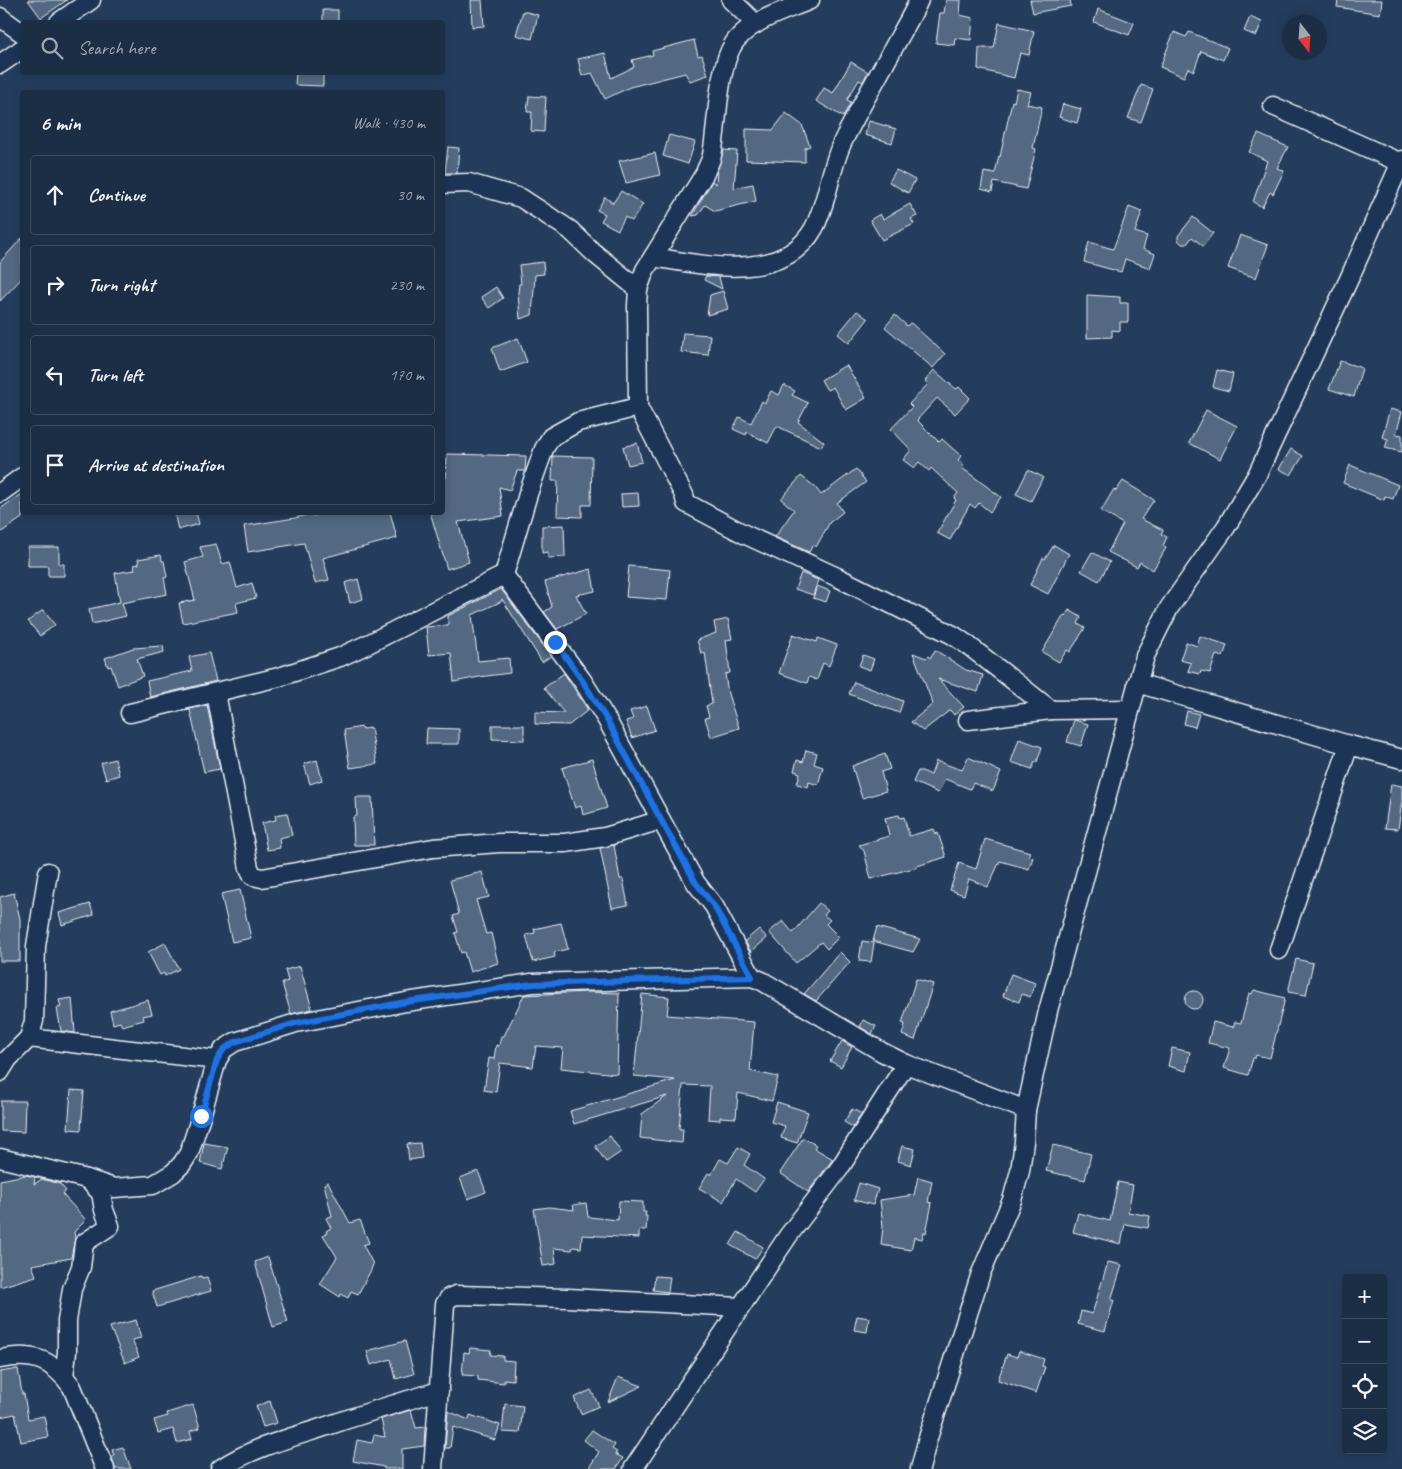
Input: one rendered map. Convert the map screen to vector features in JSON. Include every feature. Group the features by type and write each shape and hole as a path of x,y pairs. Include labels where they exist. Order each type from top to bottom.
{"street":[{"path":"62,20 91,0"},
{"path":"731,0 756,24"},
{"path":"810,0 756,24 738,37 730,49 724,69 712,157 705,173 645,270 638,289 638,407 684,495 686,503 744,534 837,577 953,635 1051,710"},
{"path":"653,257 715,266 747,265 770,262 788,255 802,244 814,228 842,143 919,0"},
{"path":"0,17 20,32"},
{"path":"0,64 20,49"},
{"path":"920,1469 928,1438 981,1273 1012,1200 1020,1171 1026,1110 1048,1011 1145,656 1170,608 1226,527 1257,475 1349,279 1401,162 1273,106"},
{"path":"445,184 469,183 521,198 570,230 594,253 638,289"},
{"path":"130,713 279,677 340,656 368,644 504,575 528,494 544,449 551,437 578,422 638,407"},
{"path":"0,493 20,478"},
{"path":"504,575 555,642 592,696 625,752 696,883 714,906 752,977"},
{"path":"1138,683 1402,759"},
{"path":"216,693 248,868 253,876 256,877 262,878 433,848 499,843 564,843 597,838 661,820"},
{"path":"968,720 1051,710 1130,709"},
{"path":"1280,950 1349,745"},
{"path":"0,1072 8,1058 29,1038 34,1021 36,946 48,872"},
{"path":"0,1158 87,1179 114,1188 153,1185 173,1173 189,1153 217,1060 224,1049 235,1042 269,1030 333,1015 463,993 532,984 752,977 762,980 882,1052 906,1064 1026,1110"},
{"path":"29,1038 217,1060"},
{"path":"633,1469 788,1236 844,1161 906,1064"},
{"path":"64,1376 70,1297 81,1267 84,1243 110,1226 104,1210 101,1193 87,1179"},
{"path":"434,1469 445,1304 448,1298 456,1295 568,1298 740,1307"},
{"path":"0,1359 17,1355 41,1359 53,1366 64,1376 72,1387 105,1469"},
{"path":"220,1469 256,1450 287,1438 439,1391"}],"building":[{"path":"28,0 67,0 41,18"},
{"path":"471,0 482,0 484,26 472,27"},
{"path":"946,0 961,0 960,15 973,18 971,40 955,38 954,45 936,43 940,13 944,13"},
{"path":"1030,0 1070,0 1071,6 1033,13"},
{"path":"1338,0 1382,0 1380,14 1337,7"},
{"path":"1098,9 1134,23 1129,35 1094,22"},
{"path":"323,10 338,10 338,20 323,20"},
{"path":"523,11 538,15 532,39 516,35"},
{"path":"1250,17 1262,22 1256,36 1244,31"},
{"path":"999,23 1034,31 1029,55 1020,53 1014,78 978,69 979,48 994,48"},
{"path":"1174,32 1186,37 1189,32 1228,48 1223,60 1201,51 1194,71 1188,68 1184,77 1160,67"},
{"path":"694,40 698,56 702,55 708,75 690,81 685,73 630,87 605,99 592,73 582,76 578,59 605,53 611,78 634,67 632,60 653,55 652,51"},
{"path":"851,62 868,72 863,82 859,80 847,100 851,102 843,117 816,101 824,88 833,93"},
{"path":"296,75 323,75 323,86 295,85"},
{"path":"1141,85 1153,89 1141,122 1128,118"},
{"path":"1017,89 1031,92 1027,104 1042,107 1033,148 1036,149 1026,189 994,182 992,192 981,189 984,172 995,174 1012,101 1014,102"},
{"path":"529,96 546,97 544,132 531,131 532,112 527,112"},
{"path":"1063,104 1081,109 1077,123 1059,117"},
{"path":"786,113 802,125 810,146 805,148 805,162 746,160 746,129 773,130"},
{"path":"869,121 896,129 892,143 865,135"},
{"path":"1258,134 1288,147 1277,168 1284,171 1273,194 1270,192 1262,207 1253,202 1267,161 1249,152"},
{"path":"669,135 695,142 688,164 663,156"},
{"path":"448,147 459,148 457,173 445,173"},
{"path":"724,150 737,151 734,188 753,184 756,201 715,211 705,205 698,215 692,216 712,181 716,184 717,171"},
{"path":"655,153 660,175 626,183 619,161"},
{"path":"896,170 915,180 908,193 889,182"},
{"path":"621,191 643,204 632,221 625,217 618,230 601,221 605,214 597,210 605,197 613,203"},
{"path":"910,204 917,216 911,219 914,224 882,240 870,220 880,214 883,219"},
{"path":"1129,207 1142,212 1135,232 1147,236 1143,249 1155,254 1150,268 1125,259 1121,272 1084,262 1089,242 1113,249"},
{"path":"1193,217 1213,233 1203,246 1192,237 1187,244 1182,244 1178,240 1178,236"},
{"path":"1240,235 1268,245 1256,278 1228,268"},
{"path":"20,240 20,280 0,301 0,262"},
{"path":"543,262 544,274 535,275 532,315 520,319 518,293 519,284 521,284 519,265"},
{"path":"706,276 719,277 722,289 704,280"},
{"path":"496,287 503,298 489,308 481,297"},
{"path":"723,291 728,309 707,315 710,295"},
{"path":"1087,295 1120,297 1120,303 1128,303 1128,322 1120,322 1120,331 1112,330 1112,337 1087,338"},
{"path":"857,311 868,319 849,343 838,334"},
{"path":"895,315 907,326 910,323 912,324 945,354 933,368 885,327"},
{"path":"683,333 710,335 708,355 681,352"},
{"path":"518,338 527,362 500,372 492,348"},
{"path":"1340,361 1362,368 1354,397 1329,389"},
{"path":"846,365 866,398 846,410 833,387 827,390 821,380"},
{"path":"934,370 956,389 959,387 970,398 955,414 937,398 917,420 939,442 942,439 961,456 958,460 964,465 962,468 1001,497 990,512 979,503 975,508 970,504 950,540 937,533 958,493 931,468 929,471 919,462 914,468 903,460 911,450 891,429 912,407 909,404 928,384 925,381"},
{"path":"1217,370 1233,374 1229,391 1213,387"},
{"path":"784,385 795,391 792,395 808,403 798,422 824,442 821,447 777,426 768,443 747,432 746,435 733,429 739,417 751,423 762,401 765,403 771,391 779,395"},
{"path":"1390,409 1402,412 1396,434 1402,435 1402,452 1385,448 1388,439 1382,437"},
{"path":"1206,410 1237,426 1220,459 1189,443"},
{"path":"637,443 642,462 628,465 623,447"},
{"path":"1291,449 1303,456 1291,475 1279,469"},
{"path":"447,454 526,456 525,471 517,471 510,490 499,487 503,516 458,522 469,562 447,569 431,515 445,515"},
{"path":"553,456 592,457 591,505 582,505 582,517 557,516 558,481 552,481"},
{"path":"1350,465 1398,485 1393,499 1385,496 1384,500 1343,483"},
{"path":"856,469 866,482 837,503 843,512 830,522 816,547 813,545 809,552 775,537 794,510 781,499 801,476 815,487 821,495"},
{"path":"1028,470 1043,477 1031,501 1016,494"},
{"path":"1123,481 1154,500 1141,519 1163,530 1161,534 1167,537 1163,546 1166,548 1153,570 1140,562 1137,567 1108,552 1123,524 1101,511 1114,489 1116,491"},
{"path":"638,493 639,506 622,507 621,494"},
{"path":"20,495 20,515 22,515 22,518 0,533 0,509"},
{"path":"175,515 197,515 199,524 178,530"},
{"path":"306,515 391,515 397,538 323,558 329,580 315,583 304,543 248,552 244,526"},
{"path":"564,525 565,557 548,558 548,552 542,553 542,526"},
{"path":"216,544 222,564 230,562 237,588 252,583 256,598 236,603 238,612 183,623 179,603 195,600 185,562 203,557 200,547"},
{"path":"1054,545 1069,554 1048,594 1030,585 1043,558 1045,559"},
{"path":"28,547 59,547 59,564 64,564 64,576 48,576 48,566 28,566"},
{"path":"1092,552 1110,562 1099,581 1081,571"},
{"path":"161,555 167,577 164,578 167,594 122,603 126,616 92,624 89,609 120,602 115,573 135,570 134,565 139,564 138,559"},
{"path":"629,566 670,570 667,600 626,597"},
{"path":"591,569 595,591 576,595 586,614 557,629 544,612 552,607 545,582"},
{"path":"801,573 818,580 813,595 795,589"},
{"path":"358,579 363,599 350,603 345,583"},
{"path":"817,586 830,591 826,602 813,598"},
{"path":"501,589 551,656 542,662 502,599 502,601 472,615 478,661 509,658 510,673 454,682 451,653 429,655 426,627 448,625 448,616"},
{"path":"43,610 55,625 40,636 28,621"},
{"path":"1069,610 1081,617 1078,624 1085,628 1070,652 1067,650 1059,662 1042,652 1064,615"},
{"path":"728,619 732,639 726,640 730,673 725,674 728,694 739,728 711,737 705,718 709,717 706,706 712,704 705,652 701,653 697,640 716,633 714,622"},
{"path":"793,634 817,642 818,638 837,645 829,666 823,663 817,680 809,677 807,683 779,673"},
{"path":"1200,636 1227,645 1223,657 1216,655 1210,673 1201,671 1200,674 1188,671 1191,663 1180,660 1186,642 1197,646"},
{"path":"163,646 164,652 137,659 143,676 118,686 111,666 108,667 105,658 133,648"},
{"path":"935,650 966,670 983,675 978,692 938,679 964,707 954,715 950,710 923,731 911,722 933,704 913,653 930,658"},
{"path":"209,653 216,681 150,697 147,681 192,671 189,657"},
{"path":"863,655 874,659 870,670 859,666"},
{"path":"564,673 588,710 569,725 535,724 535,712 564,713 544,688"},
{"path":"854,682 903,701 899,713 849,694"},
{"path":"207,705 220,769 204,772 190,710 178,712"},
{"path":"647,706 655,730 632,738 626,721 633,719 630,711"},
{"path":"1187,711 1199,714 1195,727 1184,724"},
{"path":"1074,720 1088,724 1081,746 1067,742"},
{"path":"492,725 524,725 524,740 492,739"},
{"path":"362,727 363,729 371,728 377,764 350,768 344,730"},
{"path":"427,728 459,729 459,744 426,744"},
{"path":"1019,739 1042,747 1037,762 1035,762 1032,769 1011,762"},
{"path":"806,750 817,753 814,764 823,767 818,785 809,782 808,787 797,784 800,773 794,771 797,760 803,762"},
{"path":"885,754 890,769 881,772 886,791 862,798 852,766"},
{"path":"968,757 1001,772 993,791 973,783 970,789 945,779 938,793 913,782 918,771 931,775 936,761 962,770"},
{"path":"115,759 119,775 106,779 101,763"},
{"path":"592,759 607,808 583,815 581,806 575,808 562,768"},
{"path":"317,760 322,780 310,784 304,764"},
{"path":"1391,784 1402,786 1398,829 1385,828"},
{"path":"356,797 372,797 374,845 354,845 353,817 357,816"},
{"path":"287,813 292,835 279,838 280,848 267,850 262,823 276,820 275,815"},
{"path":"899,815 900,818 904,817 909,836 934,829 936,834 938,833 946,857 918,867 871,879 864,851 859,845 889,836 885,818"},
{"path":"985,839 1030,852 1028,856 1033,857 1029,869 1000,861 988,887 969,879 964,895 950,890 959,863 976,869"},
{"path":"614,845 620,879 623,879 628,905 612,908 600,848"},
{"path":"482,872 489,897 476,900 486,934 491,933 498,963 470,972 464,952 461,953 455,933 458,932 453,916 459,914 450,880"},
{"path":"240,890 251,938 232,942 221,894"},
{"path":"14,893 20,919 20,961 0,961 0,897"},
{"path":"819,903 828,911 824,915 830,920 826,924 839,937 827,949 821,942 796,963 769,932 783,921 793,933"},
{"path":"90,904 94,915 62,925 59,913"},
{"path":"561,923 568,949 554,952 555,957 533,962 526,935 535,933 534,929"},
{"path":"877,927 920,939 913,952 873,941"},
{"path":"759,929 767,938 751,952 745,941"},
{"path":"862,941 874,943 871,962 859,961"},
{"path":"165,943 179,969 165,976 164,973 160,975 148,952"},
{"path":"840,952 850,962 816,1001 804,994"},
{"path":"1296,959 1313,963 1306,995 1288,992"},
{"path":"300,966 312,1009 291,1014 282,983 288,981 285,970"},
{"path":"1011,974 1035,983 1030,997 1022,994 1019,1002 1003,996"},
{"path":"916,979 933,984 915,1040 902,1035 905,1024 902,1023"},
{"path":"1254,990 1285,998 1270,1058 1256,1055 1253,1058 1248,1075 1224,1068 1230,1048 1208,1043 1213,1022 1233,1027 1235,1022 1241,1023 1249,993 1252,994"},
{"path":"1194,991 1200,994 1203,1000 1200,1006 1194,1009 1188,1006 1185,1000 1188,994"},
{"path":"587,992 619,993 617,1074 561,1068 563,1048 536,1046 533,1067 500,1063 496,1092 484,1090 489,1058 494,1059 496,1045 499,1046 501,1036 504,1036 524,995"},
{"path":"642,994 669,997 667,1015 754,1022 750,1071 778,1077 772,1101 738,1093 736,1118 720,1117 720,1120 708,1119 710,1086 683,1085 679,1129 683,1129 682,1143 640,1138 642,1114 667,1096 574,1124 570,1111 675,1080 634,1076"},
{"path":"72,998 75,1033 61,1031 57,1008 61,1007 59,1000"},
{"path":"148,1000 152,1014 143,1016 144,1020 122,1026 120,1022 113,1024 110,1011"},
{"path":"863,1020 876,1026 872,1034 860,1027"},
{"path":"842,1041 852,1047 841,1067 830,1061"},
{"path":"1172,1048 1190,1052 1186,1071 1168,1066"},
{"path":"71,1090 84,1091 81,1130 68,1129"},
{"path":"1,1101 25,1101 24,1132 1,1131"},
{"path":"777,1102 808,1112 797,1143 781,1138 785,1126 771,1122"},
{"path":"852,1109 862,1114 853,1127 844,1122"},
{"path":"610,1136 621,1152 606,1162 595,1146"},
{"path":"803,1138 816,1145 814,1148 833,1159 808,1192 780,1173"},
{"path":"204,1143 228,1147 222,1169 200,1163"},
{"path":"420,1143 422,1158 409,1160 407,1144"},
{"path":"1053,1145 1091,1154 1085,1180 1046,1171"},
{"path":"902,1146 915,1149 911,1165 898,1161"},
{"path":"738,1147 750,1154 744,1165 764,1179 755,1192 736,1179 723,1202 699,1188 708,1173 711,1175 720,1159 728,1163"},
{"path":"478,1171 486,1192 468,1199 460,1178"},
{"path":"26,1175 35,1177 34,1184 42,1179 60,1184 66,1191 62,1194 86,1220 74,1232 75,1238 71,1258 32,1265 36,1276 0,1287 0,1180"},
{"path":"918,1177 932,1181 928,1202 932,1203 926,1233 924,1232 922,1239 914,1237 911,1250 881,1245 883,1226 880,1200 914,1195"},
{"path":"328,1182 350,1223 360,1220 369,1243 363,1245 373,1264 358,1294 351,1291 348,1298 341,1294 340,1297 320,1284 337,1257 323,1235 331,1228 326,1218 332,1216 324,1184"},
{"path":"1118,1182 1133,1185 1128,1212 1150,1216 1148,1228 1125,1224 1121,1244 1073,1232 1078,1213 1110,1221"},
{"path":"859,1183 878,1189 873,1205 854,1200"},
{"path":"619,1201 643,1202 643,1212 646,1212 645,1216 647,1216 646,1230 639,1230 639,1238 582,1235 581,1248 573,1247 572,1250 554,1248 556,1264 543,1266 534,1209 549,1207 574,1210 573,1205 586,1203 588,1217 618,1220"},
{"path":"738,1232 763,1247 755,1259 730,1245"},
{"path":"268,1257 288,1322 273,1327 255,1262"},
{"path":"1108,1262 1122,1265 1111,1300 1114,1300 1105,1331 1078,1324 1081,1311 1092,1314"},
{"path":"201,1276 202,1278 207,1277 211,1291 157,1307 152,1291"},
{"path":"655,1276 670,1277 668,1292 653,1290"},
{"path":"857,1316 869,1318 867,1332 854,1330"},
{"path":"136,1320 141,1338 132,1340 139,1357 125,1363 110,1327"},
{"path":"405,1341 414,1374 396,1379 391,1359 371,1365 367,1351"},
{"path":"470,1348 491,1350 490,1355 503,1356 503,1360 514,1361 513,1380 504,1379 504,1383 478,1380 478,1376 462,1375 464,1352 469,1353"},
{"path":"1019,1351 1044,1359 1042,1366 1045,1367 1036,1393 998,1380 1007,1354 1017,1357"},
{"path":"18,1369 28,1419 44,1416 48,1437 21,1442 15,1414 0,1417 0,1372"},
{"path":"618,1377 642,1386 608,1402"},
{"path":"591,1390 599,1406 581,1414 574,1398"},
{"path":"270,1401 277,1423 263,1427 256,1406"},
{"path":"505,1404 523,1406 520,1433 502,1432"},
{"path":"193,1405 200,1428 190,1431 192,1439 177,1443 173,1429 158,1433 154,1420 168,1416 167,1413"},
{"path":"411,1410 416,1428 425,1427 424,1446 402,1449 402,1469 384,1469 384,1467 353,1461 357,1440 372,1443 374,1435 385,1437 381,1419"},
{"path":"448,1411 469,1420 470,1415 500,1425 495,1440 453,1427 450,1448 445,1448"},
{"path":"592,1430 615,1445 612,1449 617,1452 615,1454 623,1458 616,1469 588,1469 599,1452 584,1440"},
{"path":"123,1447 131,1469 115,1469 112,1450"}],"route":[{"path":"201,1116 217,1060 224,1049 235,1042 296,1023 406,1002 532,984 752,977 714,906 696,883 607,720 555,642"}]}
